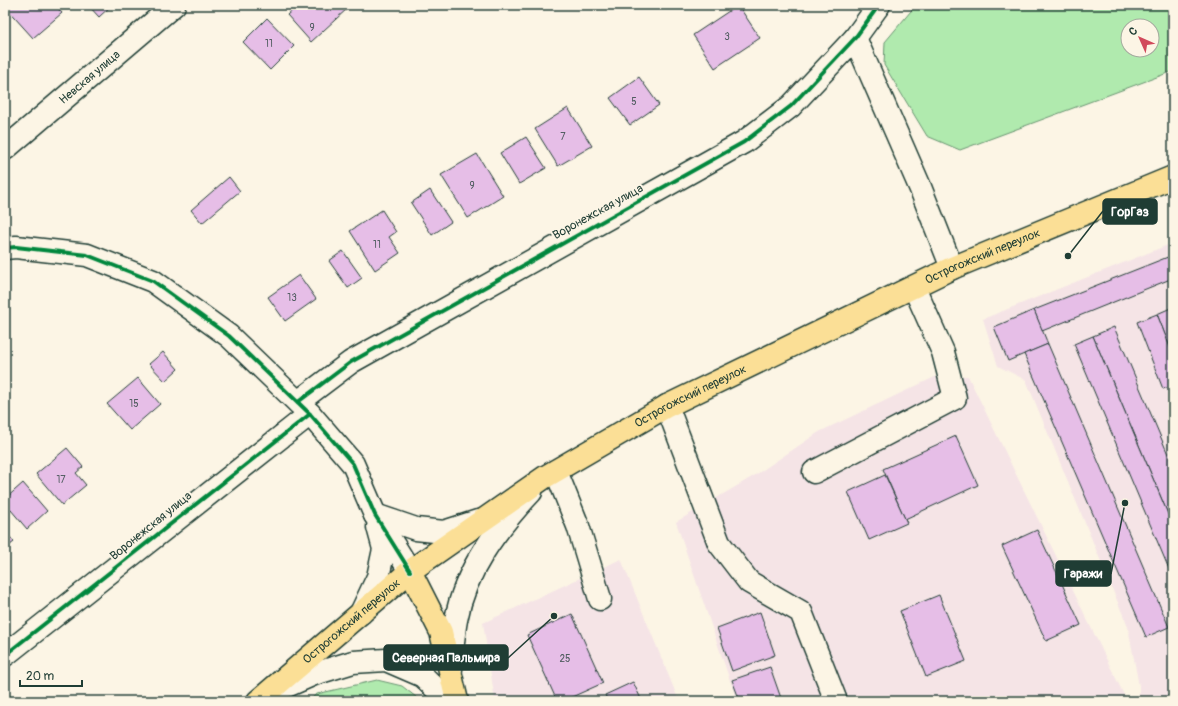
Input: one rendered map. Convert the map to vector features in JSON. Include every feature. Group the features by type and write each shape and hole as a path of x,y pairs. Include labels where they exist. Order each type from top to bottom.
{"main road":[{"name":"Острогожский переулок","path":"262,698 410,570 550,474 667,406 952,268 1173,177"},
{"path":"410,570 441,632 457,701"}],"street":[{"name":"Невская улица","path":"5,149 174,5"},
{"name":"Воронежская улица","path":"5,655 304,408 351,362 744,142 791,106 855,38 879,5"},
{"path":"855,38 920,187 952,268"},
{"path":"5,248 16,247 87,255 154,281 229,336 304,408 353,464 375,515 384,549 378,577 361,613"},
{"path":"814,472 955,398 943,352 914,286"},
{"path":"667,406 719,543 749,582 801,612 836,701"},
{"path":"450,672 456,619 469,577 494,536 516,508 550,474 578,526 600,599"},
{"path":"375,515 416,529 444,532 483,520"},
{"path":"375,515 410,570"},
{"path":"262,698 314,674 340,666 354,662 386,660 423,676 448,701"}],"shaded area":[{"path":"1173,243 1173,701 1139,701 1139,686 1128,627 1026,380 998,366 983,319"},
{"path":"939,375 968,376 1127,701 737,701 676,522 757,474 819,432"},
{"path":"621,559 679,701 495,701 483,623"}],"green space":[{"path":"916,5 1173,5 1173,71 960,150 927,136 884,65 885,42"},
{"path":"377,680 402,686 421,701 308,701 317,694"}],"building":[{"path":"6,5 55,5 62,13 33,38 5,7"},
{"path":"88,5 112,5 99,17"},
{"path":"298,5 346,5 348,8 311,42 287,15"},
{"path":"738,5 760,38 715,68 693,35"},
{"path":"267,18 294,46 270,70 243,42"},
{"path":"639,77 659,105 630,125 610,98"},
{"path":"568,108 592,146 558,166 535,129"},
{"path":"526,137 546,168 519,184 500,153"},
{"path":"477,154 503,196 468,218 441,175"},
{"path":"229,177 240,191 202,223 191,210"},
{"path":"430,190 451,222 432,235 411,203"},
{"path":"382,210 396,232 389,237 400,253 375,270 350,231"},
{"path":"343,251 362,278 348,288 329,261"},
{"path":"1173,255 1173,278 1042,331 1034,310"},
{"path":"299,275 316,299 285,321 268,297"},
{"path":"1173,307 1173,355 1157,314"},
{"path":"1034,310 1048,344 1008,361 994,327"},
{"path":"1157,314 1173,355 1173,386 1163,389 1137,322"},
{"path":"1114,327 1173,466 1173,526 1093,336"},
{"path":"1093,336 1173,526 1173,567 1169,569 1074,344"},
{"path":"1048,344 1169,627 1146,637 1024,354"},
{"path":"163,352 178,369 165,381 149,364"},
{"path":"138,378 160,404 130,430 107,404"},
{"path":"956,436 978,485 905,519 883,469"},
{"path":"67,448 83,467 76,473 86,485 62,505 36,474"},
{"path":"885,475 907,523 869,540 848,492"},
{"path":"23,483 47,511 27,529 5,503 5,499"},
{"path":"1037,530 1081,625 1046,641 1002,546"},
{"path":"5,531 14,542 5,549"},
{"path":"939,595 966,661 926,677 900,611"},
{"path":"760,612 775,655 732,671 717,628"},
{"path":"572,614 603,683 563,701 557,701 527,635"},
{"path":"770,667 782,701 740,701 732,680"},
{"path":"633,682 642,701 608,701 605,695"}],"cycle path":[{"path":"298,402 351,362 744,142 791,106 855,38 879,5"},
{"path":"5,248 16,247 87,255 153,281 229,336 310,414 353,464 375,515 410,571"},
{"path":"5,655 310,414"}],"place":[{"name":"ГорГаз","path":"1068,256"},
{"name":"Гаражи","path":"1125,503"},
{"name":"Северная Пальмира","path":"554,616"}]}
